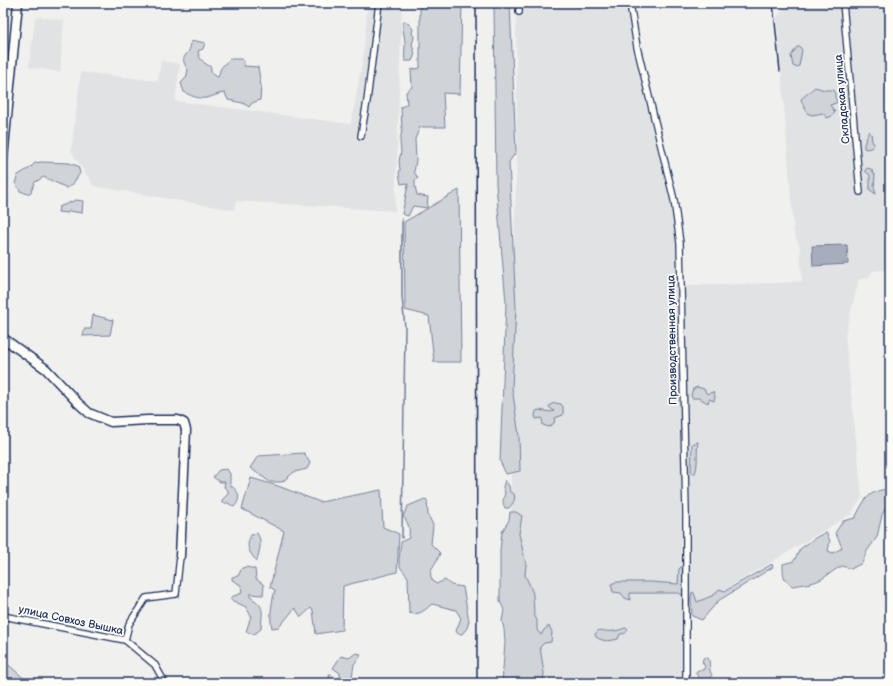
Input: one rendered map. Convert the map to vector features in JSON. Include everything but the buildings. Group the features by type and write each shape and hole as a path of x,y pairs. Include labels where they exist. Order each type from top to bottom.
{"street":[{"path":"3,158 18,3"},
{"path":"361,136 367,101 379,3"},
{"path":"519,3 519,12"},
{"name":"Производственная улица","path":"630,3 637,47 674,200 680,243 686,512 686,683"},
{"name":"Складская улица","path":"843,3 860,192"},
{"path":"3,338 46,369 89,413 110,422 178,420 184,423 186,430 180,556 176,594 146,598 129,624 125,640"},
{"name":"улица Совхоз Вышка","path":"3,616 125,640 155,665 164,683"}],"shaded area":[{"path":"368,3 402,3 395,211 236,201 234,210 94,186 71,151 81,72 158,81 161,61 180,64 175,101 351,124 363,58"},
{"path":"420,3 462,3 460,94 443,93 445,127 420,127 415,139 416,160 414,172 418,178 415,180 415,186 417,195 428,197 427,208 413,206 408,216 402,214 408,185 407,183 401,184 399,173 401,152 400,141 402,130 401,107 407,104 406,92 412,87 411,70 420,68"},
{"path":"494,3 510,3 516,152 509,162 516,309 512,387 519,436 520,471 506,474 500,461 506,303 496,184"},
{"path":"516,3 626,3 633,51 676,225 680,371 683,683 513,683 510,376 517,151"},
{"path":"777,3 890,3 890,269 873,271 868,278 859,279 845,335 862,497 851,514 696,607 688,604 689,499 684,286 802,281 800,247 794,233 777,17 784,9"},
{"path":"37,17 64,20 60,72 29,67 35,19"},
{"path":"406,21 413,29 412,33 414,37 412,45 415,54 412,61 405,61 403,23"},
{"path":"196,41 205,43 203,49 198,51 199,57 204,63 211,67 211,72 217,77 221,68 229,59 241,59 244,61 244,66 258,67 261,86 260,100 252,103 249,107 243,103 228,100 225,93 203,98 195,97 184,92 181,83 186,78 188,70 185,65 184,58 189,51 191,42"},
{"path":"797,47 800,47 802,50 799,66 795,67 793,66 791,56"},
{"path":"815,87 825,90 834,90 837,101 836,103 830,105 835,112 832,116 827,118 823,113 812,115 807,113 801,99"},
{"path":"869,131 874,144 873,147 867,149 864,148 864,144"},
{"path":"35,163 69,163 78,166 80,173 72,185 67,188 44,177 35,182 31,192 28,194 20,191 15,183 18,175 30,168"},
{"path":"867,168 871,169 875,175 874,187 876,194 870,190 870,175 865,171"},
{"path":"459,190 461,362 434,362 429,316 405,310 404,222"},
{"path":"76,200 83,201 82,213 69,211 68,213 58,212 59,207"},
{"path":"93,315 113,320 110,335 83,336 84,329 91,329"},
{"path":"697,387 704,389 707,394 713,392 715,396 714,401 709,399 708,403 699,398 692,398 691,395 693,389"},
{"path":"555,403 561,404 563,407 563,415 555,418 554,423 549,427 543,425 542,418 536,419 536,411 554,411 549,407"},
{"path":"698,442 696,472 694,475 691,471 692,444"},
{"path":"304,453 310,463 307,469 294,472 282,482 270,482 250,468 258,456"},
{"path":"227,469 230,474 230,485 236,490 239,498 234,507 228,503 222,503 222,500 228,494 228,490 224,487 225,482 220,482 213,477 219,470"},
{"path":"251,478 278,486 320,502 381,490 383,527 399,534 397,572 343,586 342,630 316,634 313,610 311,608 301,617 295,608 279,627 272,628 271,614 275,590 270,587 284,531 242,509"},
{"path":"505,480 509,486 510,492 515,496 514,501 509,508 505,508 503,503 505,493 503,487"},
{"path":"888,489 890,500 882,515 877,537 867,551 862,563 851,569 842,566 820,580 812,583 792,586 787,582 783,574 783,564 794,561 800,549 826,532 830,541 828,551 833,553 842,548 835,533 843,521 855,518 867,498 875,492"},
{"path":"425,499 427,500 428,515 433,525 431,544 440,553 432,568 432,580 436,584 445,580 451,585 463,587 469,621 467,628 462,634 458,634 456,631 461,618 456,610 432,604 419,613 409,613 408,577 400,567 399,560 401,542 409,538 409,526 403,516 408,506"},
{"path":"510,512 516,512 522,516 519,534 526,564 525,575 533,594 534,615 537,620 537,630 541,635 549,626 552,632 551,642 544,643 540,647 544,673 543,683 502,683 505,642 502,621 504,610 500,601 500,550 502,532 509,520"},
{"path":"257,533 260,543 257,561 250,552 248,543 251,535"},
{"path":"772,564 773,567 718,601 702,620 692,616 692,592 694,593 697,602 714,595 719,589 725,591"},
{"path":"682,566 684,570 683,595 678,593 630,593 630,600 625,598 621,593 613,592 611,584 616,582 678,584 679,569"},
{"path":"246,567 255,569 256,579 264,585 263,595 250,594 250,597 259,604 262,610 261,629 254,634 246,632 251,616 246,607 231,600 231,597 242,593 241,585 232,580 232,577 238,576 242,568"},
{"path":"625,628 628,629 626,632 620,634 618,639 615,640 601,640 596,637 595,634 599,630 612,631"},
{"path":"356,653 361,654 354,664 352,677 355,683 330,683 329,675 332,675 337,679 340,678 340,673 333,668 341,656 349,658"},
{"path":"704,657 708,658 709,660 712,675 709,679 701,679 695,673 698,670 703,670 705,667 702,661"},
{"path":"3,660 28,682 28,683 3,683"}],"water":[{"path":"847,245 848,264 813,266 812,246"}],"waterway":[{"path":"402,219 402,297 405,328 402,538"}],"railway":[{"path":"476,3 477,683"},
{"path":"773,3 780,71"}]}
